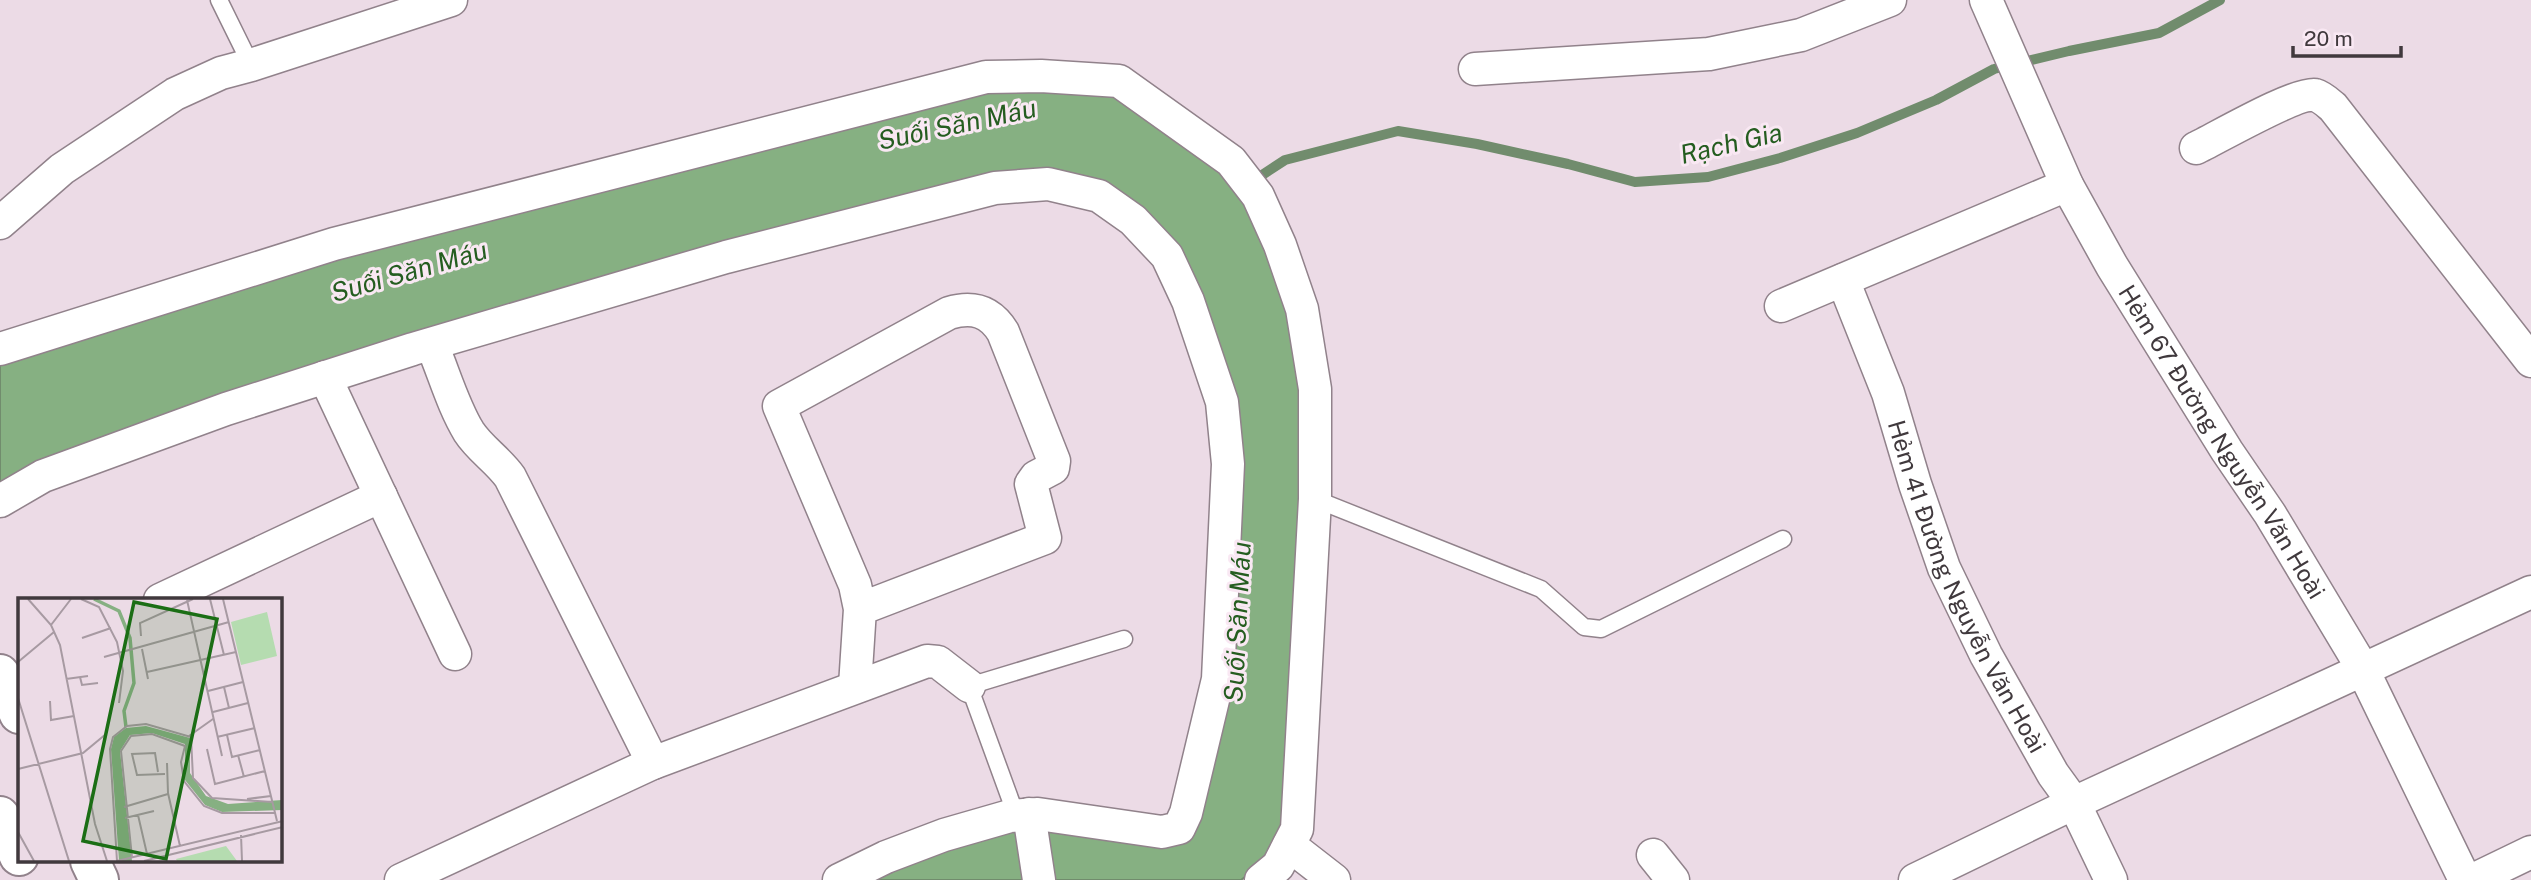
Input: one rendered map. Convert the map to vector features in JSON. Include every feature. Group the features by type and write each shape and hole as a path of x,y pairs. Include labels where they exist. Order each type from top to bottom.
{"main road":[{"path":"0,675 18,712"},
{"path":"0,816 18,854"},
{"path":"22,862 31,880"},
{"path":"90,862 99,880"}],"street":[{"path":"0,223 62,169 175,94 221,73 451,0"},
{"path":"1475,69 1709,54 1801,35 1890,0"},
{"name":"Hẻm 67 Đường Nguyễn Văn Hoài","path":"1986,0 2067,185 2112,266 2227,451 2270,514 2362,670 2465,880"},
{"path":"0,349 334,244 986,77 1041,76 1119,81 1231,161 1258,196 1280,244 1302,309 1315,389 1315,499 1297,830 1278,866 1261,880"},
{"path":"2196,148 2295,98 2315,95 2325,100 2531,361"},
{"path":"0,501 43,476 226,409 726,257 995,188 1048,184 1100,196 1133,220 1167,256 1188,301 1222,402 1227,464 1217,679 1186,813 1179,828 1162,832 1023,815 944,835 886,857 839,880"},
{"path":"1781,306 2067,185"},
{"name":"Hẻm 41 Đường Nguyễn Văn Hoài","path":"1843,280 1888,393 1944,568 1986,656 2053,774 2074,803 2111,880"},
{"path":"855,686 860,610 855,585 779,406 949,313 961,309 982,312 991,316 1003,332 1054,461 1053,468 1036,477 1031,484 1045,538 860,610"},
{"path":"432,345 464,423 479,445 510,477 653,763"},
{"path":"325,377 455,654"},
{"path":"164,598 381,496"},
{"path":"1915,880 2074,803 2531,592"},
{"path":"401,880 653,763 855,686 932,661 938,662 969,686"},
{"path":"0,675 18,666"},
{"path":"1023,815 1039,880"},
{"path":"1289,845 1334,880"},
{"path":"2473,880 2531,852"},
{"path":"1653,855 1674,880"}],"lane":[{"path":"219,0 251,65"},
{"path":"1315,499 1541,589 1584,627 1595,630 1783,539"},
{"path":"1023,815 969,686 1124,639"}],"water":[{"name":"Suối Săn Máu","path":"988,90 1114,95 1220,170 1248,204 1270,255 1288,313 1302,386 1301,498 1284,824 1268,859 1241,880 868,880 942,849 1017,828 1185,839 1241,465 1176,247 1047,171 0,485 0,364 288,272"}],"waterway":[{"name":"Rạch Gia","path":"1250,183 1285,160 1398,131 1477,144 1635,182 1708,177 1780,158 1857,133 1936,100 1994,69 2159,33 2220,0"}]}
